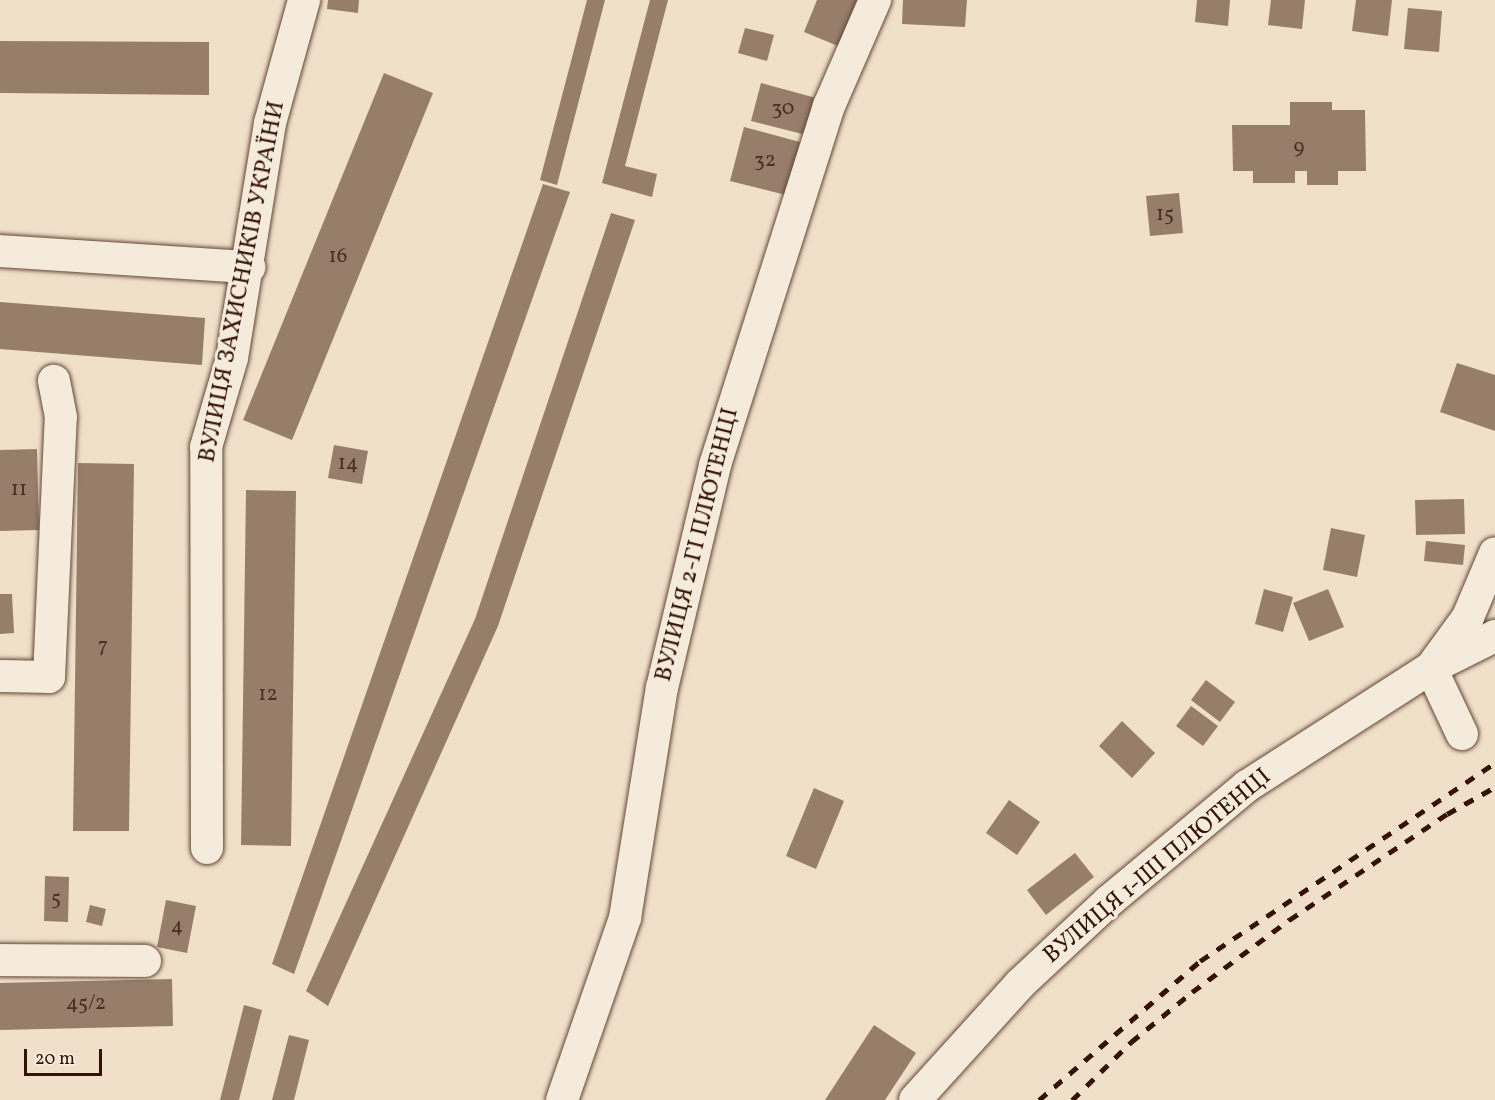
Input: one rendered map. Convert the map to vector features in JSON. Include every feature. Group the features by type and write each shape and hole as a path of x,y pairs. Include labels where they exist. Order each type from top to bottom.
{"street":[{"name":"ВУЛИЦЯ ЗАХИСНИКІВ УКРАЇНИ","path":"206,834 206,447 232,358 249,267 270,123 304,0"},
{"name":"ВУЛИЦЯ 2-ГІ ПЛЮТЕНЦІ","path":"562,1100 625,918 662,688 715,465 829,106 875,0"},
{"path":"0,252 249,267"},
{"path":"0,676 49,677 61,417 54,381"},
{"name":"ВУЛИЦЯ 1-ШІ ПЛЮТЕНЦІ","path":"1431,668 1468,617 1495,553"},
{"name":"ВУЛИЦЯ 1-ШІ ПЛЮТЕНЦІ","path":"915,1100 1020,984 1109,901 1247,786 1431,668 1495,636"},
{"path":"1431,668 1462,734"},
{"path":"0,960 145,961"}],"building":[{"path":"328,0 359,0 358,13 327,9"},
{"path":"587,0 605,0 557,185 540,180"},
{"path":"650,0 668,0 625,166 657,174 652,197 602,183"},
{"path":"817,0 857,0 838,46 804,32"},
{"path":"903,0 967,0 965,27 902,24"},
{"path":"1197,0 1230,0 1228,26 1195,22"},
{"path":"1271,0 1305,0 1302,29 1268,25"},
{"path":"1356,0 1392,0 1388,36 1352,31"},
{"path":"1408,8 1442,11 1439,52 1404,49"},
{"path":"745,28 774,35 767,61 738,53"},
{"path":"0,41 209,42 209,95 0,93"},
{"path":"384,73 433,93 292,440 243,420"},
{"path":"761,83 816,98 806,135 751,121"},
{"path":"1290,102 1332,102 1332,110 1365,110 1366,171 1338,171 1338,185 1307,185 1307,171 1295,171 1295,183 1253,183 1253,171 1233,171 1232,125 1290,125"},
{"path":"744,127 800,142 786,195 730,181"},
{"path":"543,184 570,192 294,974 272,964"},
{"path":"1179,193 1183,233 1150,236 1146,196"},
{"path":"611,213 635,220 498,626 328,1006 306,991 475,619"},
{"path":"0,302 205,318 202,365 0,349"},
{"path":"1457,363 1495,375 1495,431 1440,412"},
{"path":"334,445 368,451 362,484 328,478"},
{"path":"37,449 39,530 0,531 0,450"},
{"path":"78,463 134,464 129,831 73,831"},
{"path":"246,490 296,491 291,846 241,845"},
{"path":"1464,499 1465,534 1416,535 1415,500"},
{"path":"1331,528 1365,535 1357,577 1323,570"},
{"path":"1426,541 1465,545 1463,565 1424,561"},
{"path":"1264,589 1293,597 1283,632 1255,624"},
{"path":"1328,589 1344,627 1309,641 1293,603"},
{"path":"0,594 12,594 14,633 0,634"},
{"path":"1206,680 1235,702 1220,722 1191,700"},
{"path":"1191,706 1218,726 1203,746 1176,726"},
{"path":"1122,721 1155,753 1132,778 1099,746"},
{"path":"814,788 844,801 816,869 786,856"},
{"path":"1009,800 1040,822 1017,855 986,833"},
{"path":"1075,853 1094,877 1046,915 1027,890"},
{"path":"45,876 69,877 68,922 44,921"},
{"path":"166,900 196,906 187,953 157,947"},
{"path":"90,905 106,909 102,926 86,922"},
{"path":"172,979 173,1026 0,1030 0,983"},
{"path":"244,1005 262,1010 239,1100 220,1100"},
{"path":"874,1025 916,1053 885,1100 825,1100"},
{"path":"289,1035 309,1040 294,1100 272,1100"}],"railway":[{"path":"1039,1100 1200,961 1495,763"},
{"path":"1072,1100 1131,1042 1192,992 1289,920 1447,814 1495,787"}]}
